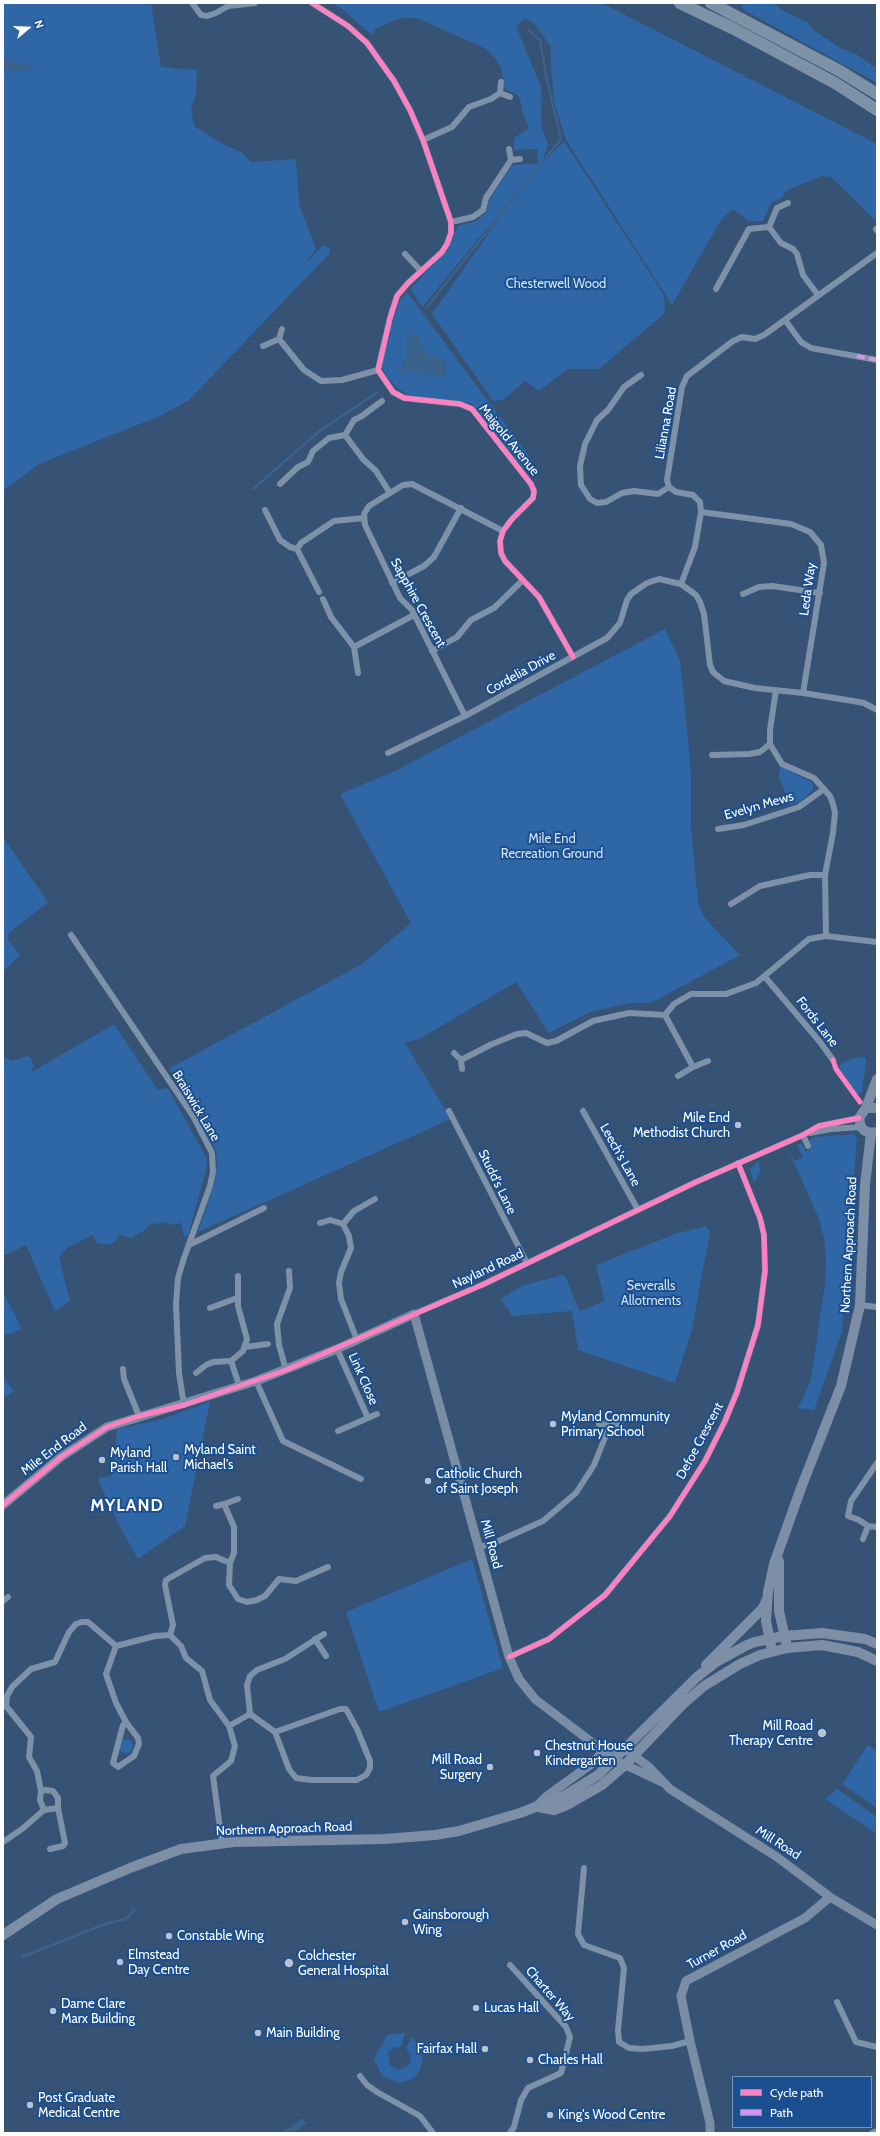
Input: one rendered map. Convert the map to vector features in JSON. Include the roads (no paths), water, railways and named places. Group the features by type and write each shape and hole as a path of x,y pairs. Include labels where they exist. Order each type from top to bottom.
{"highway":[{"path":"680,3 732,28 835,83 877,110"},
{"path":"711,3 840,71 877,94"}],"main road":[{"path":"874,1132 860,1123 877,1079"},
{"path":"866,1108 877,1108"},
{"name":"Northern Approach Road","path":"3,1935 57,1899 181,1849 222,1843 385,1839 435,1835 459,1831 535,1807 569,1793 598,1774 615,1760 629,1752 704,1686 740,1664 772,1651 766,1621 767,1600 774,1564 782,1538 841,1386 852,1345 860,1305 865,1185 874,1132"},
{"name":"Northern Approach Road","path":"782,1538 779,1565 778,1606 787,1648"},
{"name":"Northern Approach Road","path":"535,1807 554,1810 569,1804 602,1785 624,1766 629,1752 711,1659 763,1608 767,1600"},
{"path":"769,1639 784,1636 822,1633 865,1639 877,1644"},
{"name":"Northern Approach Road","path":"696,1677 716,1662 755,1642 769,1639"},
{"path":"772,1651 822,1645 858,1652 877,1661"}],"street":[{"path":"192,3 201,15 207,16 228,6 255,3"},
{"path":"279,339 304,370 321,381 342,380 378,370 390,318 397,296 420,271 442,252 447,244 451,222 423,140 400,91 367,44 338,19 312,3"},
{"path":"500,93 501,82"},
{"path":"423,140 446,132 469,107 491,99 500,93"},
{"path":"500,93 510,97"},
{"path":"451,222 480,213 484,210 486,198 511,160 509,149"},
{"path":"511,160 520,159"},
{"path":"768,227 776,208 788,203"},
{"path":"716,289 749,229 768,227"},
{"path":"768,227 781,243 793,249 797,254 803,275 818,295"},
{"name":"Lilianna Road","path":"669,487 667,480 682,387 687,376 733,341 742,337 755,339 764,335 877,253"},
{"path":"405,254 420,271"},
{"path":"785,320 801,342 811,348 877,360"},
{"path":"264,346 279,339 282,329"},
{"name":"Maigold Avenue","path":"378,370 393,392 399,396 410,400 464,405 478,415 534,489 532,501 512,519 503,531"},
{"path":"641,375 624,387 608,410 597,420 585,444 580,466 581,485 590,499 597,503 606,502 622,493 634,491 658,494 669,487 676,492 693,495 700,502 701,512 695,548 680,584"},
{"path":"280,484 298,467 308,462 313,451 329,438 345,435 354,420 382,401"},
{"path":"345,435 363,459 376,471 390,493"},
{"path":"297,549 301,543 334,521 364,518 369,506 404,485 415,484 503,531 499,545 502,557 545,605 573,657"},
{"path":"392,583 424,566 434,557 461,508"},
{"path":"265,510 280,540 290,547 297,549 319,592"},
{"name":"Leda Way","path":"701,512 791,524 810,532 821,545 824,563 803,693"},
{"name":"Sapphire Crescent","path":"364,518 368,532 392,583 400,598 414,615 465,716"},
{"name":"Cordelia Drive","path":"388,753 465,716 573,657 612,633 622,618 627,600 639,588 659,579 680,584 696,595 704,614 707,655 713,672 724,681 730,684 803,693 864,703 877,710"},
{"path":"432,651 457,637 471,620 494,608 523,580"},
{"path":"743,594 759,587 772,586 820,593"},
{"path":"322,599 331,617 354,647 358,673"},
{"path":"354,647 414,615"},
{"path":"776,690 770,730 770,744 782,764 814,778 830,796 835,813 825,875 826,936"},
{"path":"712,755 749,754 760,752 770,744"},
{"name":"Evelyn Mews","path":"718,829 744,825 799,807 824,789"},
{"path":"731,904 760,886 810,875 825,875"},
{"name":"Braiswick Lane","path":"71,935 193,1116 212,1153 213,1172 178,1278 176,1304 179,1373 184,1405"},
{"path":"665,1015 674,1004 691,994 726,994 756,983 765,977 803,943 810,939 826,936 877,942"},
{"name":"Fords Lane","path":"765,977 820,1042 832,1060"},
{"path":"461,1060 490,1045 517,1034 526,1033 547,1043 556,1041 593,1021 628,1013 665,1015"},
{"path":"665,1015 693,1067"},
{"path":"454,1053 461,1060 462,1069"},
{"path":"678,1076 693,1067 708,1061"},
{"name":"Studd's Lane","path":"449,1111 527,1263"},
{"name":"Leech's Lane","path":"583,1111 638,1210"},
{"name":"Nayland Road","path":"171,1407 184,1405 239,1385 256,1381 337,1349 527,1263 738,1163 805,1134 819,1126 860,1123"},
{"path":"805,1134 808,1146"},
{"name":"Defoe Crescent","path":"509,1657 549,1639 605,1595 670,1516 705,1461 725,1421 737,1392 758,1325 765,1270 764,1235 760,1218 738,1163"},
{"path":"343,1224 354,1211 375,1199"},
{"path":"188,1245 264,1208"},
{"path":"320,1223 330,1220 343,1224"},
{"path":"343,1224 348,1236 350,1248 341,1272 339,1283 341,1299 357,1340"},
{"path":"286,1370 279,1345 277,1324 290,1288 289,1271"},
{"path":"196,1373 206,1365 213,1362 231,1361 236,1359 245,1347 247,1339 240,1318 237,1298 239,1293 238,1276"},
{"path":"210,1308 237,1298"},
{"path":"860,1305 877,1307"},
{"name":"Mill Road","path":"414,1314 509,1657 519,1679 535,1699 615,1760 624,1766 664,1784 718,1821 777,1857 830,1898 877,1925"},
{"path":"245,1347 268,1344"},
{"name":"Link Close","path":"337,1349 368,1418"},
{"path":"231,1361 239,1385"},
{"path":"123,1369 124,1379 139,1416"},
{"path":"256,1381 283,1441 361,1479"},
{"name":"Mile End Road","path":"3,1505 78,1444 107,1427 171,1407"},
{"name":"Link Close","path":"338,1431 377,1414"},
{"path":"599,1424 621,1425"},
{"path":"479,1547 494,1543 543,1522 576,1493 594,1465 610,1425"},
{"path":"877,1463 851,1501 848,1516 859,1520 868,1526 877,1527"},
{"path":"216,1506 238,1499"},
{"path":"224,1504 234,1528 235,1538 234,1554 230,1563 228,1585 238,1599 247,1602 257,1600 265,1596 279,1580 296,1581 328,1567"},
{"path":"863,1539 868,1526"},
{"path":"170,1635 173,1624 165,1585 166,1580 206,1558 216,1557 230,1563"},
{"path":"44,1810 40,1800 41,1791 37,1771 29,1757 31,1737 6,1706 6,1696 13,1686 31,1669 55,1662 69,1632 76,1624 88,1622 116,1646"},
{"path":"275,1732 340,1709 346,1709 357,1729 370,1761 370,1768 366,1775 357,1780 311,1780 296,1778 289,1769 275,1732 250,1714 247,1685 250,1676 257,1670 284,1660 324,1634"},
{"path":"116,1646 155,1636 170,1635 181,1646 186,1658 202,1671 212,1704 229,1726 235,1746 234,1755 231,1761 212,1776 222,1843"},
{"path":"315,1639 326,1656"},
{"path":"116,1646 106,1674 116,1703 126,1722 138,1738 140,1744 134,1756 118,1767 113,1763 123,1725 126,1722"},
{"path":"229,1726 250,1714"},
{"name":"Mill Road","path":"601,1749 629,1752 649,1766 664,1784"},
{"name":"Northern Approach Road","path":"535,1807 547,1796 590,1765 601,1749"},
{"path":"41,1791 53,1791 58,1798 58,1808 65,1843 63,1846 50,1849"},
{"path":"3,1842 22,1829 44,1810 58,1808"},
{"path":"584,1868 578,1934 584,1946 620,1958 624,1968 618,2030 619,2042 629,2048 643,2049 672,2046 690,2041"},
{"name":"Turner Road","path":"710,2133 710,2123 690,2041 681,1996 686,1982 805,1918 830,1898"},
{"name":"Charter Way","path":"510,1965 566,2027 570,2037 561,2073 528,2088 521,2100 514,2127 510,2133"},
{"path":"837,2002 856,2042 877,2047"},
{"path":"360,2076 367,2085 377,2092 420,2116 433,2133"},
{"path":"872,2133 877,2131"}],"waterway":[{"path":"426,308 561,139 547,80 540,40 528,30"},
{"path":"253,489 322,429 378,392"},
{"path":"22,1957 105,1924 126,1919 134,1910"}],"place":[{"name":"Mile End Methodist Church","path":"738,1125"},
{"name":"Myland Community Primary School","path":"553,1424"},
{"name":"Myland Saint Michael's","path":"176,1457"},
{"name":"Myland Parish Hall","path":"102,1460"},
{"name":"Catholic Church of Saint Joseph","path":"428,1481"},
{"name":"Mill Road Therapy Centre","path":"822,1733"},
{"name":"Chestnut House Kindergarten","path":"537,1753"},
{"name":"Mill Road Surgery","path":"490,1767"},
{"name":"Gainsborough Wing","path":"405,1922"},
{"name":"Constable Wing","path":"169,1936"},
{"name":"Elmstead Day Centre","path":"120,1962"},
{"name":"Colchester General Hospital","path":"289,1963"},
{"name":"Lucas Hall","path":"476,2008"},
{"name":"Dame Clare Marx Building","path":"53,2011"},
{"name":"Main Building","path":"258,2033"},
{"name":"Fairfax Hall","path":"485,2049"},
{"name":"Charles Hall","path":"530,2060"},
{"name":"Post Graduate Medical Centre","path":"30,2105"},
{"name":"King's Wood Centre","path":"550,2115"}],"district":[{"name":"MYLAND","path":"127,1506"}],"park label":[{"name":"Chesterwell Wood","path":"556,284"},
{"name":"Mile End Recreation Ground","path":"552,846"},
{"name":"Severalls Allotments","path":"651,1294"}]}
